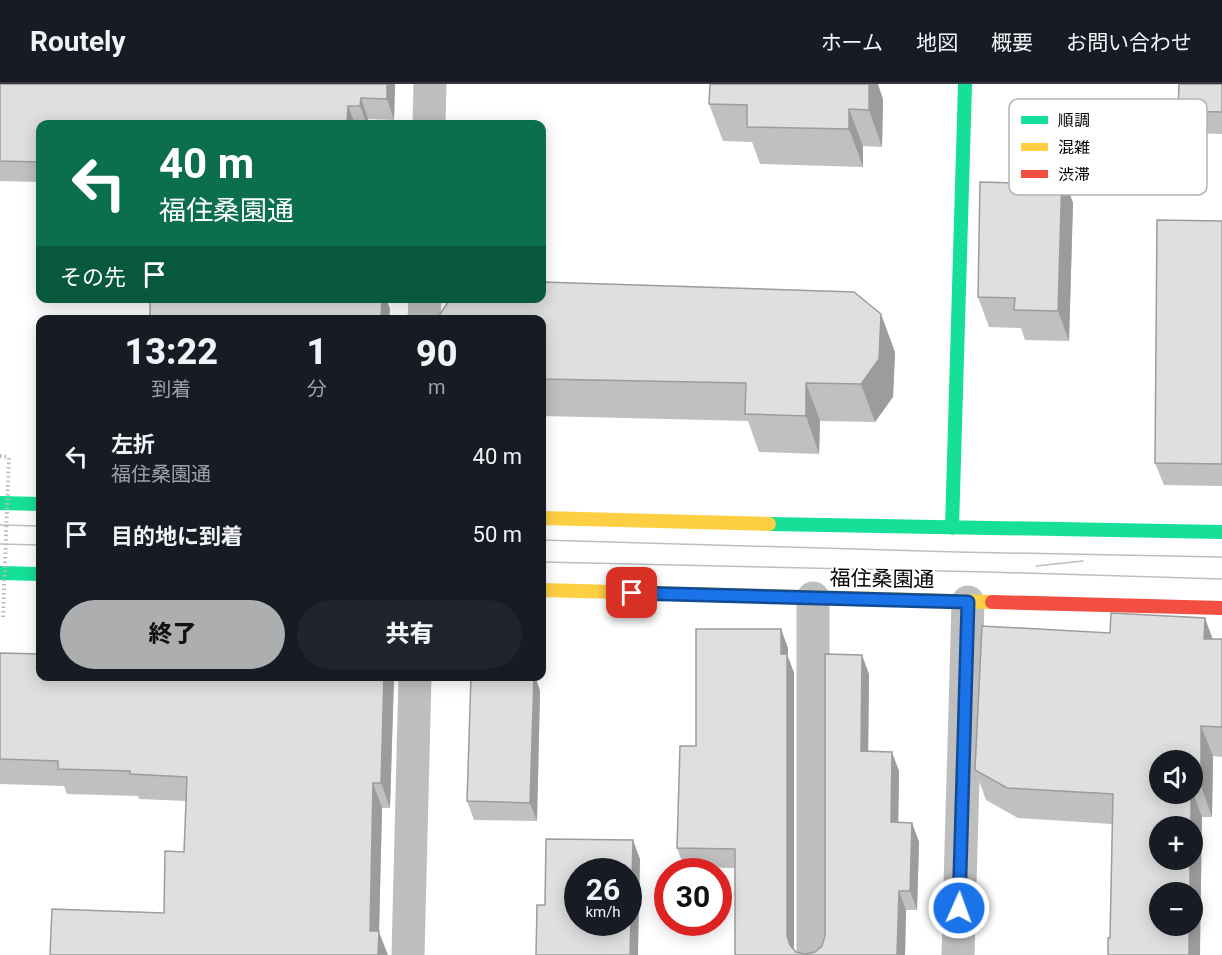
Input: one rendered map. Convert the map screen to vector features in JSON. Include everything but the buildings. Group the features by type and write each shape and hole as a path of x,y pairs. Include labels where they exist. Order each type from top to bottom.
{"street":[{"path":"429,120 430,84"},
{"path":"952,528 965,84"},
{"path":"0,503 36,504"},
{"path":"546,518 1222,532"},
{"path":"0,573 36,574"},
{"name":"福住桑園通","path":"546,590 1222,608"},
{"path":"813,598 813,955"},
{"path":"958,955 968,602"},
{"path":"408,955 415,681"}],"path":[{"path":"0,456 9,457 3,617"}],"tram line":[{"path":"0,525 36,526"},
{"path":"546,540 1222,557"},
{"path":"0,544 36,545"},
{"path":"1036,566 1083,561"},
{"path":"546,562 1222,579"}],"traffic: fast":[{"path":"952,528 965,84"},
{"path":"0,503 36,504"},
{"path":"769,524 1222,532"},
{"path":"0,573 36,574"}],"traffic: slow":[{"path":"546,518 769,524"},
{"path":"546,590 992,602"}],"traffic: jam":[{"path":"992,602 1222,608"}],"route":[{"path":"632,593 968,602 959,908"}]}
